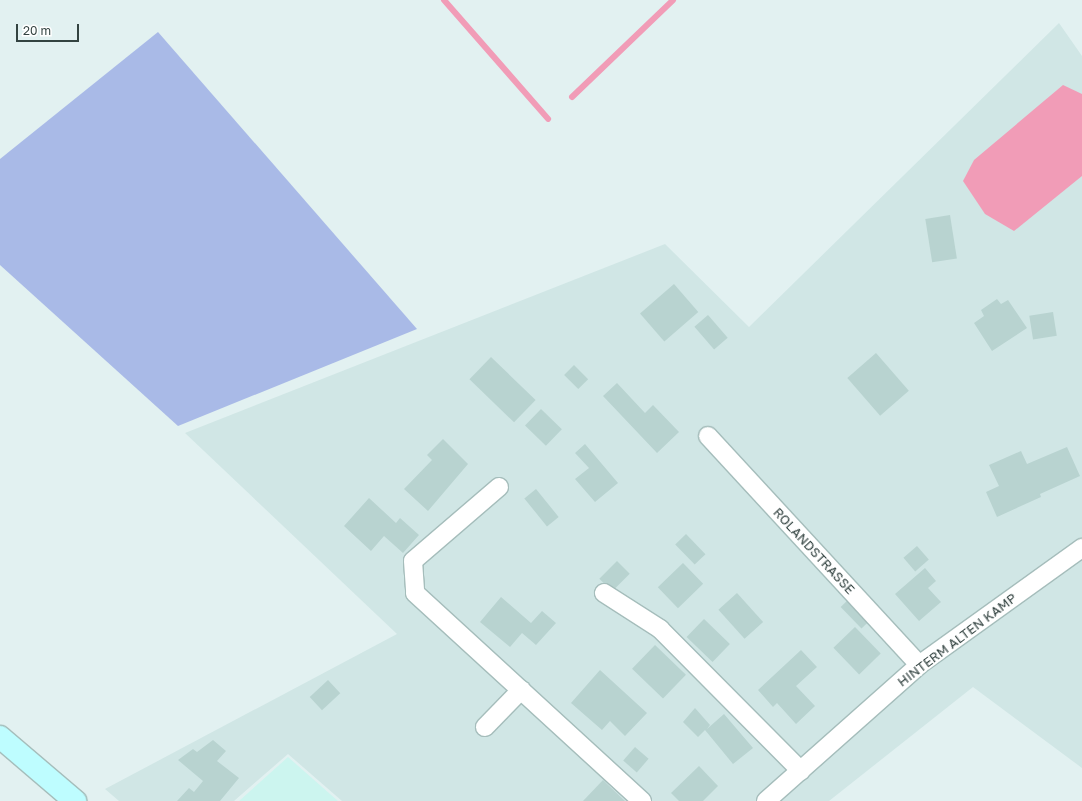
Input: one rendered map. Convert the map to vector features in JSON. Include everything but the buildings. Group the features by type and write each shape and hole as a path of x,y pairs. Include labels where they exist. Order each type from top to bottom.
{"main road":[{"path":"0,737 74,801"}],"street":[{"name":"ROLANDSTRASSE","path":"708,436 919,665"},
{"path":"500,487 413,561 415,593 642,801"},
{"name":"HINTERM ALTEN KAMP","path":"766,801 802,771 919,665 1082,548"},
{"path":"604,593 660,629 802,771"},
{"path":"485,727 521,690"}],"shaded area":[{"path":"1059,23 1082,56 1082,768 973,687 829,801 342,801 288,754 234,801 119,801 105,789 397,634 185,433 665,244 749,327"},
{"path":"158,32 417,329 178,426 0,265 0,159"},
{"path":"1063,85 1082,94 1082,176 1014,231 985,214 963,181 974,160"},
{"path":"288,757 338,801 239,801"}],"waterway":[{"path":"444,0 548,119"},
{"path":"572,97 673,0"}]}
